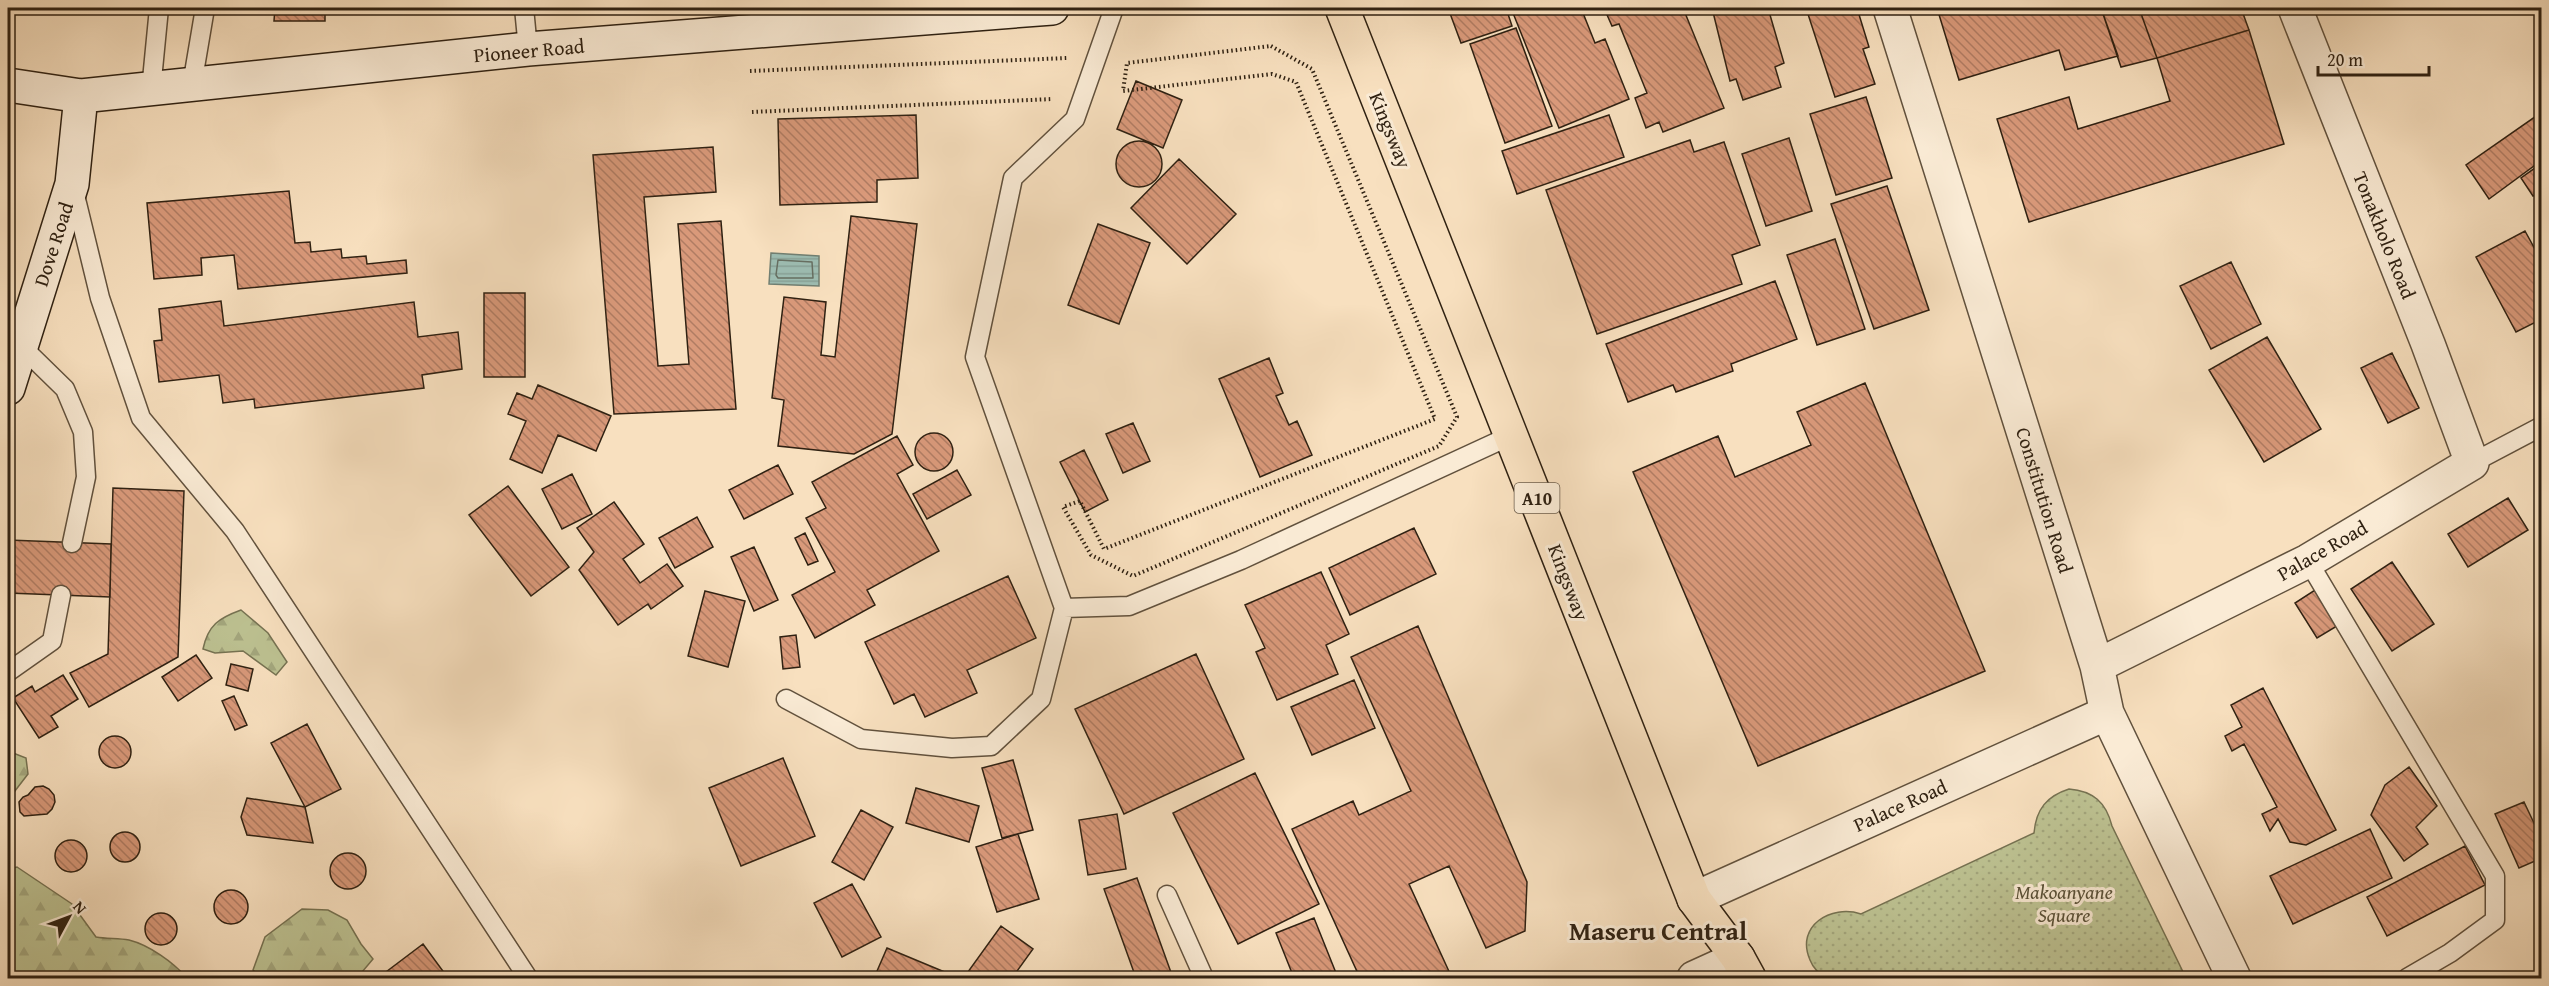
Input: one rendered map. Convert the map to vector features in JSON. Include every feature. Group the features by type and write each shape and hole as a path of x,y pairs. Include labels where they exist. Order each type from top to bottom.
{"main road":[{"name":"Kingsway","path":"1342,8 1694,899 1743,968"}],"street":[{"name":"Pioneer Road","path":"8,85 81,96 528,49 1052,8"},
{"name":"Constitution Road","path":"1890,8 2097,666 2107,713 2234,978"},
{"name":"Tonakholo Road","path":"2295,8 2428,344 2472,464"},
{"name":"Dove Road","path":"8,388 72,184 81,96"},
{"name":"Palace Road","path":"2097,666 2308,561 2472,464"},
{"name":"Palace Road","path":"1694,899 2107,713"},
{"path":"1694,978 1743,968"}],"lane":[{"path":"151,90 159,8"},
{"path":"192,86 205,8"},
{"path":"525,8 528,49"},
{"path":"786,699 861,739 952,748 991,746 1041,699 1065,608 975,357 1013,178 1075,119 1114,8"},
{"path":"72,184 100,298 141,418 235,531 528,978"},
{"path":"21,346 65,389 83,432 86,477 72,543"},
{"name":"Palace Road","path":"2472,464 2541,426"},
{"path":"1065,608 1129,606 1241,560 1512,435"},
{"path":"2308,561 2495,876 2496,920 2450,953 2407,978"},
{"path":"8,672 52,641 61,595"},
{"path":"1167,896 1204,978"}],"path":[{"path":"1271,46 1312,69 1456,417 1440,446 1133,576 1091,555 1063,507 1080,501 1104,549 1435,419 1296,82 1272,74 1123,91 1127,63 1271,46"},
{"path":"750,71 1069,58"},
{"path":"752,112 1059,99"}],"green space":[{"path":"241,610 268,633 287,662 276,675 243,651 215,653 203,649 211,628 226,616"},
{"path":"8,751 26,758 28,774 8,800"},
{"name":"Makoanyane Square","path":"2069,789 2092,795 2106,810 2186,978 1825,978 1813,965 1807,948 1807,937 1819,920 1838,912 1861,914 2034,833 2040,810 2055,795"},
{"path":"17,867 72,904 96,937 129,940 145,946 168,960 187,978 8,978 8,869"},
{"path":"302,909 328,910 347,920 373,959 357,978 261,978 253,970 265,937"}],"water":[{"path":"771,253 819,256 819,286 769,284"}],"building":[{"path":"275,8 325,8 325,21 274,21"},
{"path":"1448,8 1506,8 1512,26 1461,43"},
{"path":"1511,8 1581,8 1595,43 1605,39 1629,99 1559,128"},
{"path":"1604,8 1683,8 1724,108 1663,132 1659,122 1646,128 1635,98 1647,93 1619,24 1612,26"},
{"path":"1712,8 1768,8 1784,63 1775,67 1781,87 1743,100 1736,79 1730,81"},
{"path":"1806,8 1857,8 1869,47 1863,49 1875,84 1835,97"},
{"path":"1937,8 2101,8 2118,56 2065,70 2059,50 1959,80"},
{"path":"2101,8 2139,8 2157,58 2121,67"},
{"path":"2139,8 2241,8 2249,30 2157,58"},
{"path":"1516,28 1552,126 1505,143 1470,44"},
{"path":"2249,30 2284,144 2029,222 1997,119 2069,97 2078,129 2170,101 2157,58"},
{"path":"1136,81 1182,100 1163,148 1117,129"},
{"path":"1866,97 1892,178 1836,195 1810,114"},
{"path":"2542,112 2542,160 2489,199 2466,165"},
{"path":"916,115 918,178 877,180 877,202 780,205 778,119"},
{"path":"1609,115 1624,157 1517,194 1502,151"},
{"path":"1789,138 1812,211 1766,226 1742,154"},
{"path":"1690,140 1694,152 1724,142 1760,245 1732,255 1742,284 1597,334 1546,190"},
{"path":"1139,141 1155,148 1162,164 1155,180 1139,187 1123,180 1116,164 1123,148"},
{"path":"713,147 716,192 644,197 658,366 689,364 678,224 721,221 736,409 614,414 593,155"},
{"path":"1179,159 1236,214 1187,264 1131,208"},
{"path":"2542,163 2542,193 2533,196 2521,178"},
{"path":"1887,186 1929,310 1874,329 1831,204"},
{"path":"289,191 295,243 310,242 311,252 341,249 342,258 366,256 367,264 406,260 407,273 238,289 234,255 201,258 202,275 154,279 147,203"},
{"path":"851,216 917,224 892,434 854,454 778,446 784,400 772,398 784,297 826,302 821,355 835,357"},
{"path":"1098,224 1150,243 1119,324 1068,305"},
{"path":"2525,231 2542,262 2542,319 2516,332 2476,257"},
{"path":"1835,239 1865,329 1817,345 1787,255"},
{"path":"2231,262 2261,324 2211,349 2180,286"},
{"path":"1775,281 1797,339 1731,364 1733,371 1676,392 1673,385 1628,402 1606,344"},
{"path":"484,293 525,293 525,377 484,377"},
{"path":"221,301 224,326 414,302 418,337 458,332 462,369 422,375 424,388 255,408 254,399 223,403 219,375 159,382 154,341 162,340 159,309"},
{"path":"2267,337 2321,429 2264,462 2209,370"},
{"path":"2392,353 2419,408 2388,423 2361,368"},
{"path":"1269,358 1283,393 1276,396 1289,425 1297,421 1312,455 1260,477 1219,379"},
{"path":"1865,383 1985,671 1758,766 1633,472 1718,436 1735,477 1811,445 1797,412"},
{"path":"538,385 611,416 596,451 558,435 542,473 510,459 526,421 508,414 517,393 532,399"},
{"path":"1133,423 1150,461 1123,473 1106,434"},
{"path":"934,433 948,438 953,452 948,466 934,471 920,466 915,452 920,438"},
{"path":"897,436 913,465 897,474 939,551 867,590 875,605 815,638 792,595 835,572 806,518 826,508 812,482"},
{"path":"1084,450 1108,500 1085,512 1060,462"},
{"path":"778,465 793,494 744,519 729,490"},
{"path":"957,470 971,495 927,519 913,494"},
{"path":"572,474 592,514 562,529 542,489"},
{"path":"508,486 569,567 531,596 469,515"},
{"path":"113,488 184,491 178,657 89,707 70,673 108,654"},
{"path":"2508,498 2528,530 2468,567 2448,534"},
{"path":"614,502 644,544 623,559 640,583 667,564 683,586 651,609 648,604 618,625 579,570 594,552 577,528"},
{"path":"697,517 713,547 675,568 659,538"},
{"path":"1414,528 1436,574 1350,615 1329,568"},
{"path":"805,533 818,561 808,565 795,538"},
{"path":"8,540 111,544 110,597 8,593"},
{"path":"754,547 778,600 754,611 731,557"},
{"path":"2392,562 2434,624 2392,651 2351,589"},
{"path":"1321,572 1349,634 1326,645 1338,674 1277,700 1256,652 1265,648 1245,605"},
{"path":"1008,576 1036,638 967,670 977,693 925,717 914,694 894,704 865,642"},
{"path":"2315,590 2337,626 2317,638 2295,603"},
{"path":"705,591 745,601 728,667 688,656"},
{"path":"1418,626 1527,882 1525,931 1486,948 1449,866 1409,884 1452,978 1360,978 1292,829 1353,801 1359,815 1411,791 1351,657"},
{"path":"796,635 800,667 783,669 780,637"},
{"path":"1196,654 1244,759 1124,814 1075,709"},
{"path":"196,655 212,678 178,701 162,677"},
{"path":"231,664 253,669 248,691 226,685"},
{"path":"63,675 78,699 51,716 58,727 39,738 13,698 32,686 35,692"},
{"path":"1354,680 1375,728 1312,755 1291,707"},
{"path":"2263,688 2336,830 2306,845 2290,842 2278,819 2270,831 2262,814 2277,807 2244,744 2232,751 2225,736 2242,727 2231,705"},
{"path":"234,696 247,725 235,730 222,701"},
{"path":"307,724 341,789 305,807 271,743"},
{"path":"115,736 126,741 131,752 126,763 115,768 104,763 99,752 104,741"},
{"path":"783,758 815,836 741,866 709,788"},
{"path":"1013,760 1033,830 1002,838 982,768"},
{"path":"2409,767 2437,806 2416,827 2428,844 2404,861 2371,815 2385,785"},
{"path":"1255,773 1319,904 1238,944 1173,813"},
{"path":"43,786 54,795 55,802 52,809 47,814 24,816 20,812 19,802 35,787"},
{"path":"916,788 979,806 969,842 906,823"},
{"path":"247,798 305,807 313,843 247,835 241,817"},
{"path":"2524,802 2542,840 2542,858 2519,868 2495,814"},
{"path":"861,810 893,827 864,880 832,862"},
{"path":"1117,814 1126,869 1088,875 1079,820"},
{"path":"2370,829 2392,878 2293,924 2270,876"},
{"path":"125,832 136,836 140,847 136,858 125,862 114,858 110,847 114,836"},
{"path":"1018,834 1039,899 997,912 976,847"},
{"path":"71,840 82,845 87,856 82,867 71,872 60,867 55,856 60,845"},
{"path":"2465,846 2485,885 2387,936 2367,897"},
{"path":"348,853 361,858 366,871 361,884 348,889 335,884 330,871 335,858"},
{"path":"1137,878 1173,978 1136,978 1104,889"},
{"path":"852,884 881,937 842,957 814,903"},
{"path":"231,890 243,895 248,907 243,919 231,924 219,919 214,907 219,895"},
{"path":"161,913 172,918 177,929 172,940 161,945 150,940 145,929 150,918"},
{"path":"1314,918 1338,978 1294,978 1276,933"},
{"path":"1001,926 1033,949 1012,978 968,978 965,976"},
{"path":"423,944 448,978 378,978"},
{"path":"887,948 947,973 945,978 874,978"}],"district":[{"name":"Maseru Central","path":"1658,930"}]}
